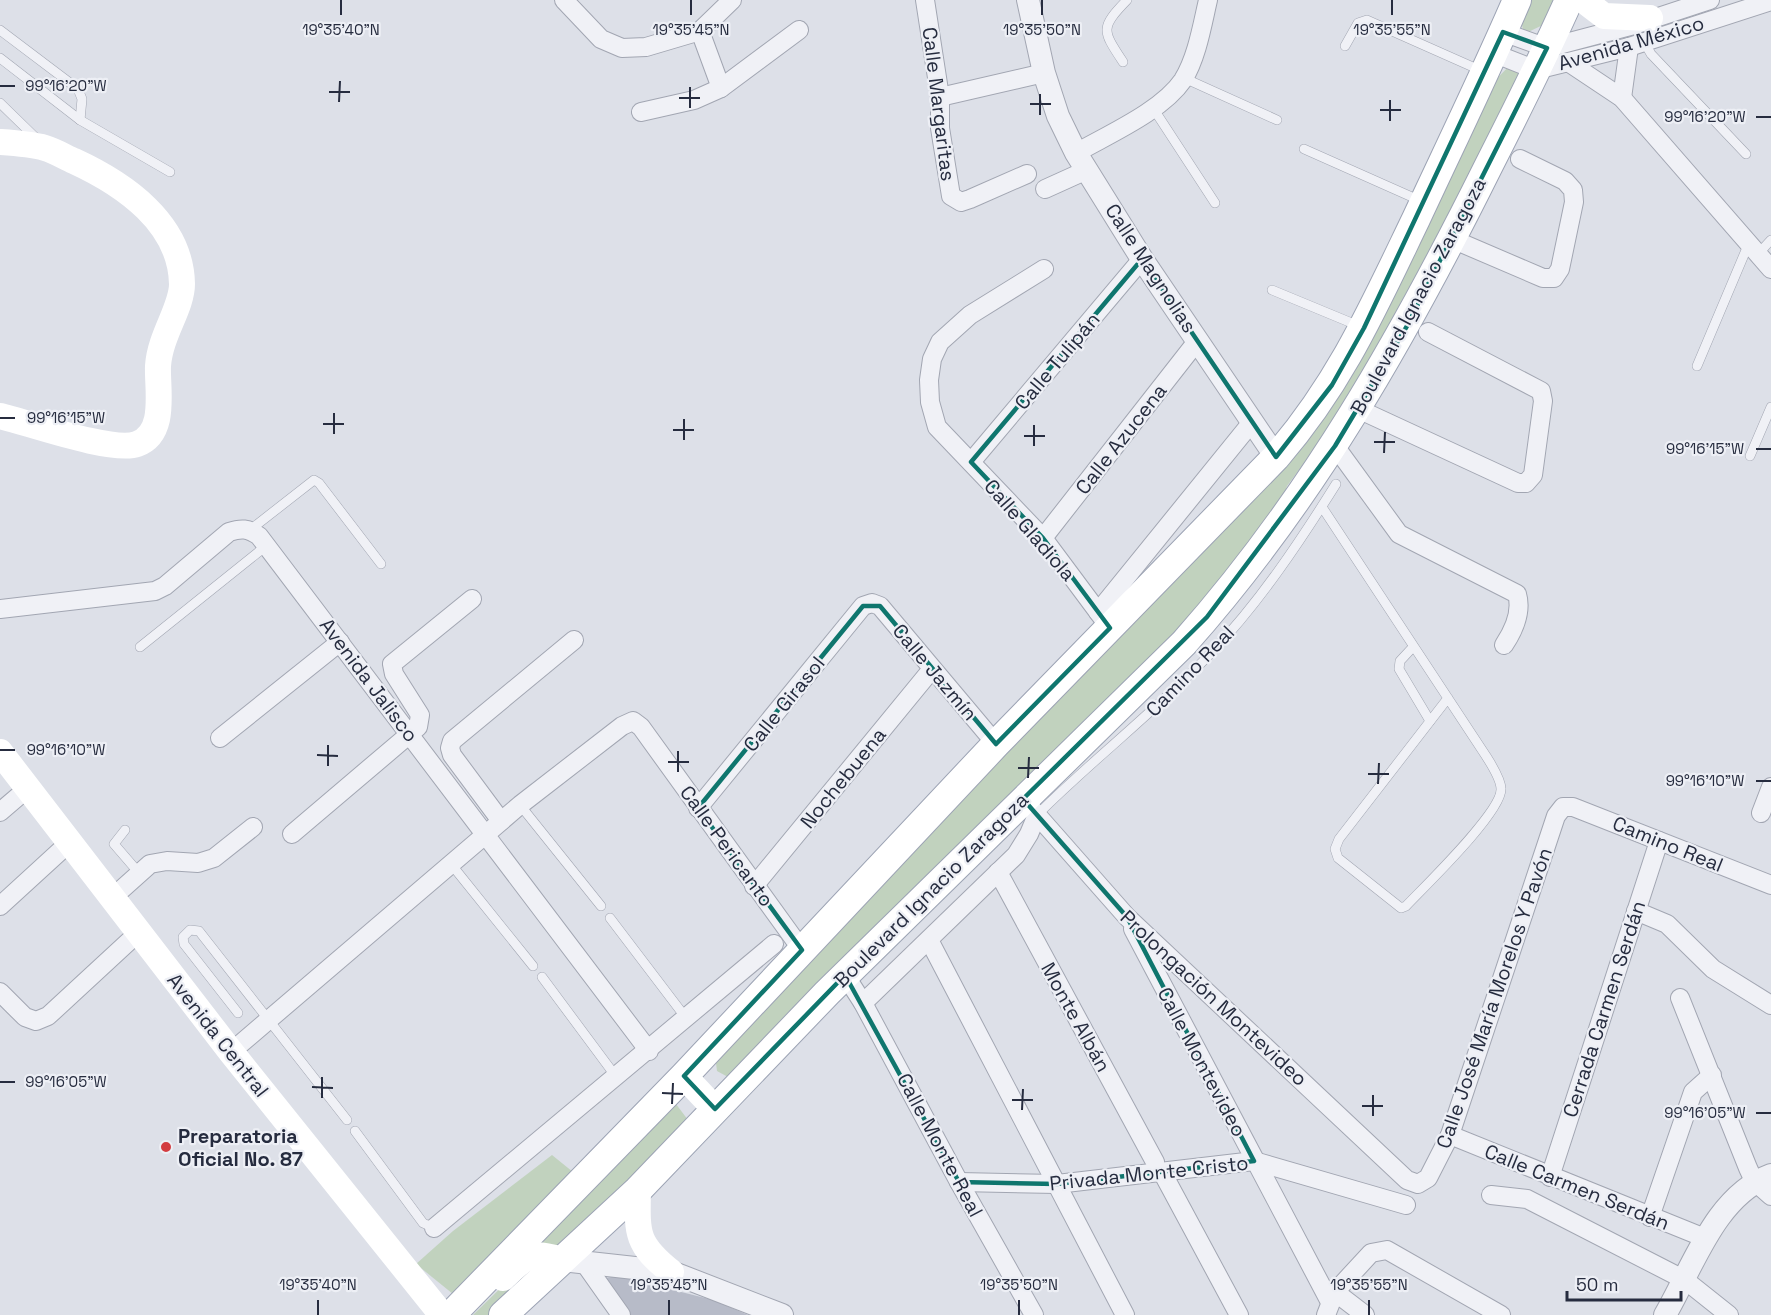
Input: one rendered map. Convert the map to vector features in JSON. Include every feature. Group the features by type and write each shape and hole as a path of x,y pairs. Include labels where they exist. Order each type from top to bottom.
{"main road":[{"name":"Boulevard Ignacio Zaragoza","path":"439,1313 684,1076 996,744 1104,620 1276,457 1306,422 1326,394 1364,328 1517,0"},
{"name":"Boulevard Ignacio Zaragoza","path":"503,1315 574,1262 638,1190 845,975 1030,807 1207,617 1335,446 1407,326 1452,239 1551,60 1569,0"},
{"path":"1583,0 1605,16 1639,33"},
{"path":"0,142 46,148 101,174 147,208 177,253 182,286 159,348 159,411 148,436 139,444 129,446 102,443 0,416"},
{"name":"Avenida Central","path":"0,752 231,1052 439,1313"},
{"path":"684,1076 716,1109"},
{"path":"638,1190 637,1215 643,1247 671,1272"},
{"path":"465,1315 528,1256 543,1254 574,1262"}],"street":[{"path":"564,0 601,39 622,48 646,47 700,31 732,0"},
{"name":"Calle Margaritas","path":"925,0 940,97 940,128 951,196 961,202 1027,174"},
{"path":"1028,0 1044,73 1058,116 1082,161"},
{"path":"1045,189 1173,93 1184,78 1198,40 1208,0"},
{"name":"Avenida México","path":"1493,52 1551,60 1639,33 1710,0"},
{"name":"Avenida México","path":"1493,52 1551,60 1639,33 1771,1"},
{"path":"640,112 694,100 721,88 799,30"},
{"path":"700,31 721,88"},
{"path":"1622,98 1639,33"},
{"path":"1551,60 1622,98 1771,269"},
{"path":"940,97 1044,73"},
{"path":"1452,239 1543,278 1554,278 1560,270 1574,202 1573,190 1564,181 1520,159"},
{"name":"Calle Magnolias","path":"1082,161 1142,259 1276,457"},
{"name":"Calle Tulipán","path":"971,462 1142,259"},
{"name":"Calle Gladiola","path":"1044,269 970,315 940,342 932,359 929,380 930,402 937,427 1043,538 1104,620"},
{"path":"1358,409 1518,483 1526,483 1533,475 1543,401 1541,391 1428,332"},
{"name":"Calle Azucena","path":"1043,538 1198,340"},
{"path":"1104,620 1252,422"},
{"path":"1335,446 1399,534 1517,594 1520,603 1513,633 1504,645"},
{"path":"0,609 155,591 165,586 229,532 240,528 250,530"},
{"name":"Avenida Jalisco","path":"250,530 266,546 340,642 649,1051"},
{"path":"292,834 418,727 420,715 394,674 392,664 472,599"},
{"name":"Calle Jazmín","path":"872,603 880,606 996,744"},
{"name":"Calle Girasol","path":"698,808 863,606 872,603"},
{"path":"501,821 452,755 450,748 452,741 574,640"},
{"path":"220,738 340,642"},
{"name":"Nochebuena","path":"754,886 932,669"},
{"name":"Calle Pericanto","path":"231,1052 501,821 622,726 633,721 641,727 802,950"},
{"path":"1761,813 1771,787"},
{"path":"0,812 28,788"},
{"path":"863,1003 1016,855 1029,834 1030,807"},
{"name":"Prolongación Montevideo","path":"1030,807 1127,917 1407,1180 1418,1184"},
{"name":"Camino Real","path":"1563,807 1573,807 1771,885"},
{"name":"Calle José María Morelos Y Pavón","path":"1418,1184 1428,1178 1449,1135 1556,816 1563,807"},
{"path":"112,898 150,864 167,861 198,863 214,858 253,827"},
{"name":"Cerrada Carmen Serdán","path":"1550,1177 1659,841"},
{"path":"0,906 70,842"},
{"name":"Monte Albán","path":"998,872 1239,1315"},
{"path":"1636,912 1667,924 1713,969 1771,1005"},
{"name":"Calle Montevideo","path":"1127,917 1330,1303"},
{"path":"0,992 25,1017 36,1021 48,1016 139,932"},
{"path":"928,940 1125,1315"},
{"path":"434,1228 774,945"},
{"name":"Calle Monte Real","path":"845,975 863,1003 959,1182 1034,1315"},
{"path":"1680,998 1712,1075 1771,1197"},
{"path":"1650,1217 1693,1092 1712,1075"},
{"name":"Calle Carmen Serdán","path":"1449,1135 1705,1238"},
{"name":"Privada Monte Cristo","path":"959,1182 1057,1184 1158,1167 1254,1161 1406,1205"},
{"path":"1665,1315 1705,1238 1763,1178"},
{"path":"1491,1195 1527,1199 1685,1280 1729,1315"},
{"path":"1365,1315 1330,1303 1371,1252 1378,1249 1387,1250 1501,1315"},
{"path":"574,1262 671,1272 782,1315"},
{"path":"574,1262 621,1315"}],"lane":[{"path":"1123,62 1107,38 1105,27 1109,19 1127,0"},
{"path":"1345,46 1358,23 1367,20 1493,52"},
{"path":"0,30 78,89 82,99 80,120"},
{"path":"1639,33 1651,54 1746,154"},
{"path":"0,58 80,120 170,172"},
{"path":"1184,78 1277,120"},
{"path":"0,103 46,148"},
{"path":"1153,108 1215,203"},
{"path":"1304,149 1424,202"},
{"path":"1697,366 1753,248 1771,240"},
{"path":"1272,290 1364,328"},
{"path":"1750,456 1771,406"},
{"path":"250,530 315,480 381,564"},
{"name":"Camino Real","path":"1030,807 1146,717 1210,654 1275,574 1336,484"},
{"path":"1322,507 1413,646 1448,698 1486,756 1502,790 1479,828 1406,906 1401,908 1338,858 1335,849 1339,839 1448,698"},
{"path":"140,647 266,546"},
{"path":"1413,646 1400,661 1399,669 1430,721"},
{"path":"520,806 602,906"},
{"path":"124,830 114,844 139,873"},
{"path":"451,864 533,966"},
{"path":"610,918 686,1017"},
{"path":"238,1013 184,944 183,937 190,930 199,931 347,1120"},
{"path":"542,977 617,1078"},
{"path":"355,1131 423,1223 434,1228"}],"highlighted area":[{"path":"1503,32 1547,48 1407,326 1335,446 1207,617 1023,799 1127,917 1254,1161 1057,1184 959,1182 845,975 715,1109 684,1076 802,950 698,808 863,606 880,606 996,744 1110,628 1043,538 971,462 1142,259 1276,457 1332,385 1364,328"}],"green space":[{"path":"1524,0 1559,0 1547,23 1524,34 1519,12"},
{"path":"1511,64 1527,71 1487,156 1342,412 1287,486 1274,525 1215,603 728,1077 717,1071 715,1055 1323,413 1483,93"},
{"path":"673,1100 691,1124 563,1250 530,1245"},
{"path":"552,1155 573,1172 453,1294 416,1264 453,1231"},
{"path":"540,1259 499,1315 473,1315 523,1266"}],"building":[{"path":"618,1276 713,1300 748,1315 631,1315 605,1278"}],"place":[{"name":"Preparatoria Oficial No. 87","path":"166,1147"}]}
